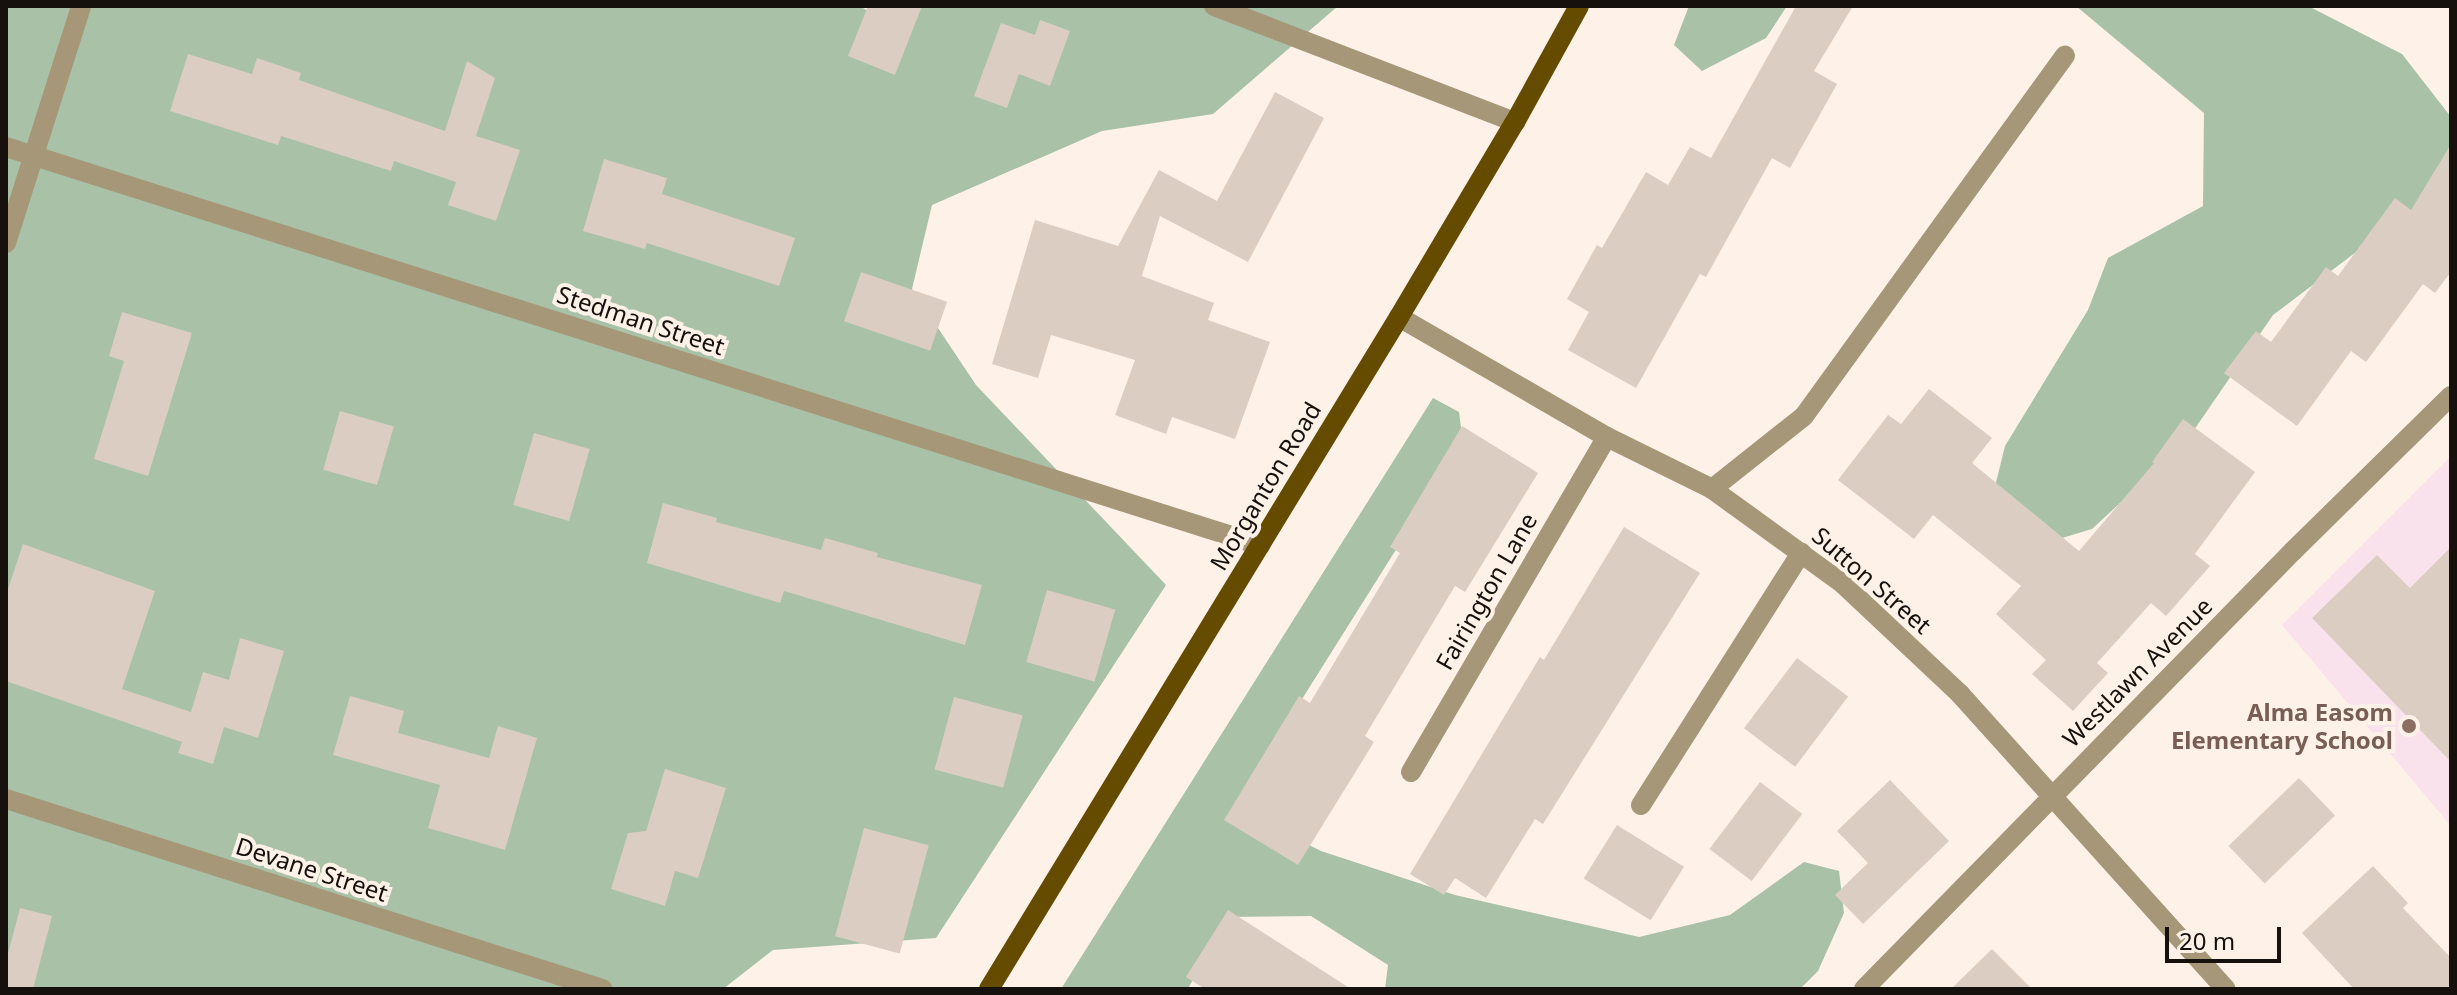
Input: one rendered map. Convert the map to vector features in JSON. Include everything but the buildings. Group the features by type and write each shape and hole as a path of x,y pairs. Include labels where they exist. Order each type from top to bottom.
{"main road":[{"name":"Morganton Road","path":"989,989 1399,317 1515,122 1579,6"}],"street":[{"path":"6,243 81,6"},
{"path":"1214,6 1515,122"},
{"path":"1712,489 1804,416 2065,55"},
{"name":"Stedman Street","path":"6,147 1260,545"},
{"name":"Sutton Street","path":"1399,317 1607,437 1712,489 1843,584 1960,694 2226,989"},
{"name":"Westlawn Avenue","path":"1864,989 2052,795 2451,396"},
{"name":"Fairington Lane","path":"1411,772 1607,437"},
{"path":"1641,805 1801,553"},
{"name":"Devane Street","path":"6,799 602,989"}],"shaded area":[{"name":"Alma Easom Elementary School","path":"2451,456 2451,826 2282,625"}],"green space":[{"path":"6,6 860,6 866,10 888,6 1338,6 1213,114 1102,131 932,205 912,289 976,385 1166,585 936,938 773,950 723,989 6,989"},
{"path":"1689,6 1787,6 1766,38 1702,71 1674,45"},
{"path":"2076,6 2308,6 2402,54 2451,117 2451,224 2393,224 2273,315 2185,443 2092,529 2032,547 1990,507 2005,446 2088,310 2108,258 2203,206 2204,113"},
{"path":"1433,398 1459,412 1463,443 1265,758 1247,814 1321,851 1455,895 1639,937 1730,915 1804,862 1839,871 1844,913 1818,971 1800,989 1385,989 1388,965 1311,916 1225,917 1188,989 1061,989"}],"place":[{"name":"Alma Easom Elementary School","path":"2409,726"}]}
